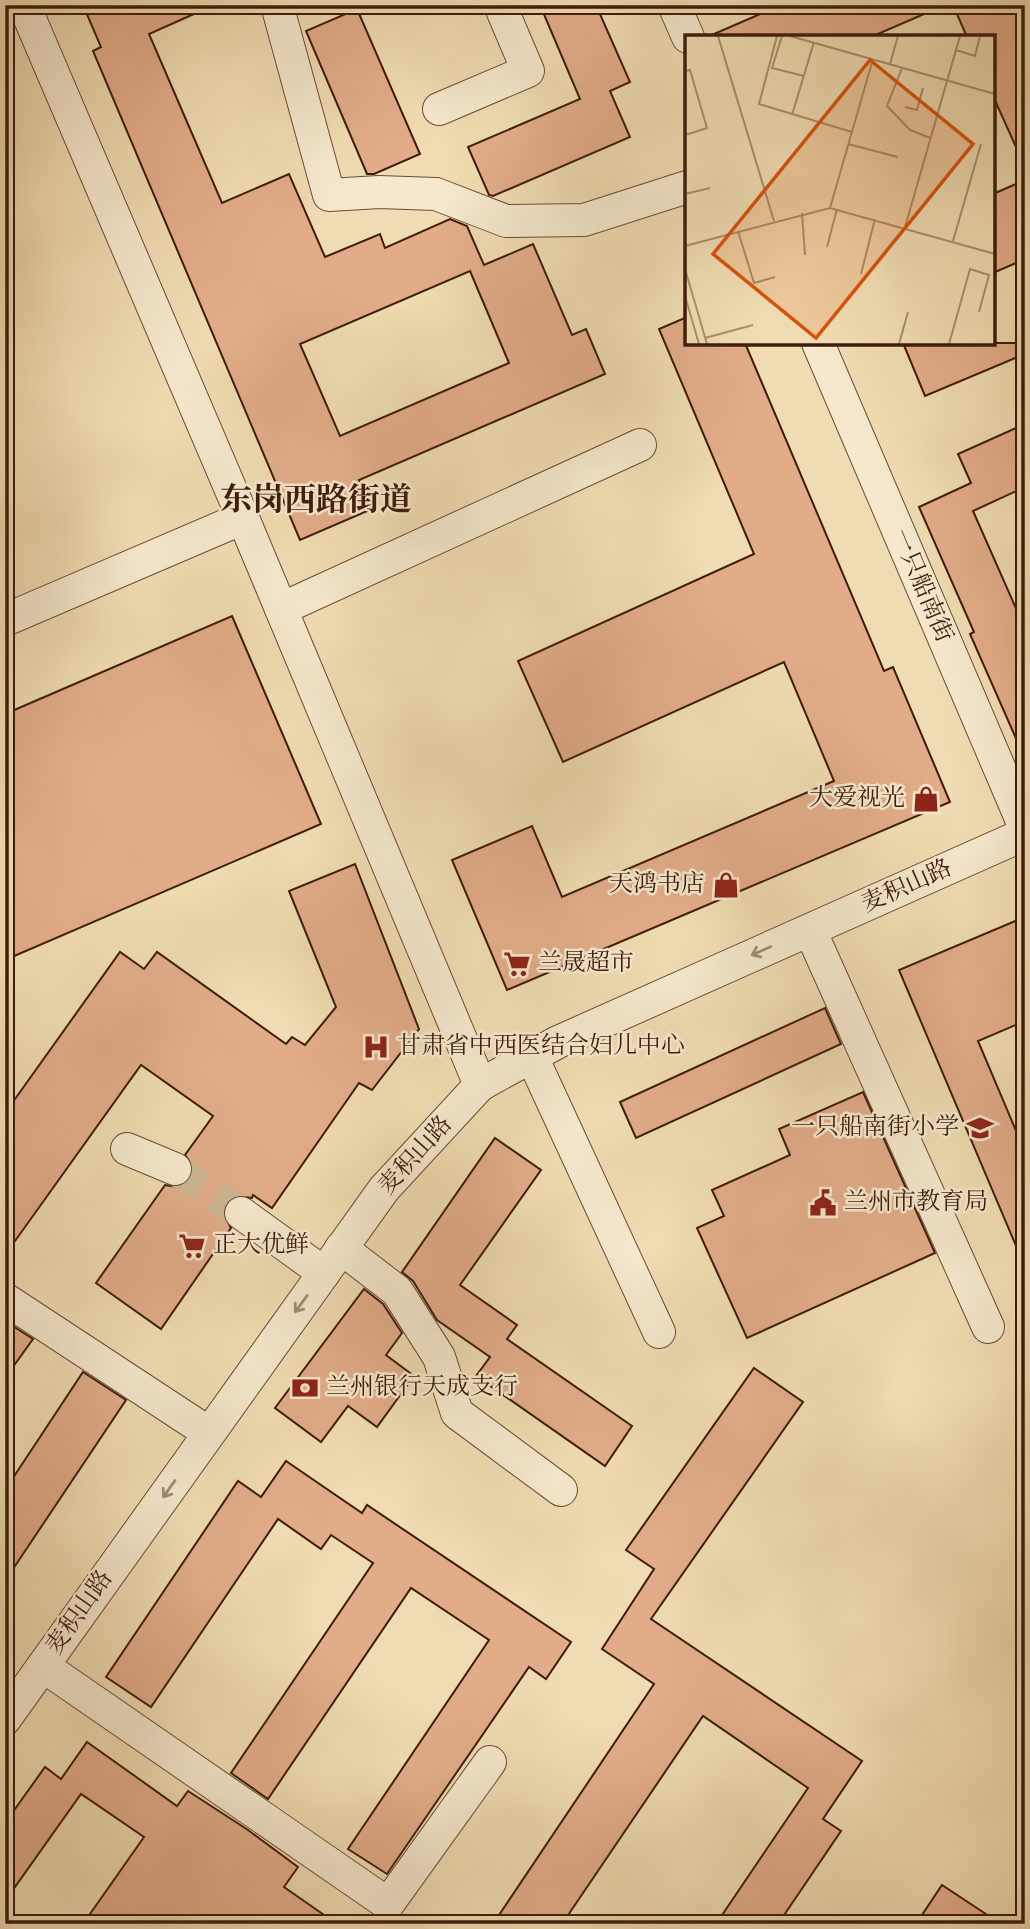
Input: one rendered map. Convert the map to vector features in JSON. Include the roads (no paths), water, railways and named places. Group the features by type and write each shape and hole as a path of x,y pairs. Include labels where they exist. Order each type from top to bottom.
{"street":[{"path":"24,5 243,518 480,1085"},
{"path":"277,5 329,195 379,192 436,194 506,221 584,220 685,188"},
{"path":"439,109 528,71 500,5"},
{"path":"674,5 687,35"},
{"name":"一只船南街","path":"819,345 1025,828"},
{"path":"281,609 640,445"},
{"path":"5,620 243,518"},
{"name":"麦积山路","path":"5,1718 384,1189 480,1085 531,1057 1025,834"},
{"path":"810,930 988,1327"},
{"path":"531,1057 659,1332"},
{"path":"127,1149 175,1169"},
{"path":"241,1213 332,1261 397,1290 439,1357 457,1413 561,1490"},
{"path":"5,1299 209,1433"},
{"path":"43,1666 388,1904 490,1762"}],"tunnel":[{"path":"175,1169 241,1213"}],"place":[{"name":"大爱视光","path":"926,799"},
{"name":"天鸿书店","path":"726,885"},
{"name":"兰晟超市","path":"517,964"},
{"name":"甘肃省中西医结合妇儿中心","path":"376,1047"},
{"name":"一只船南街小学","path":"980,1128"},
{"name":"兰州市教育局","path":"823,1203"},
{"name":"正大优鲜","path":"192,1246"},
{"name":"兰州银行天成支行","path":"305,1388"}],"district":[{"name":"东岗西路街道","path":"316,502"}]}
